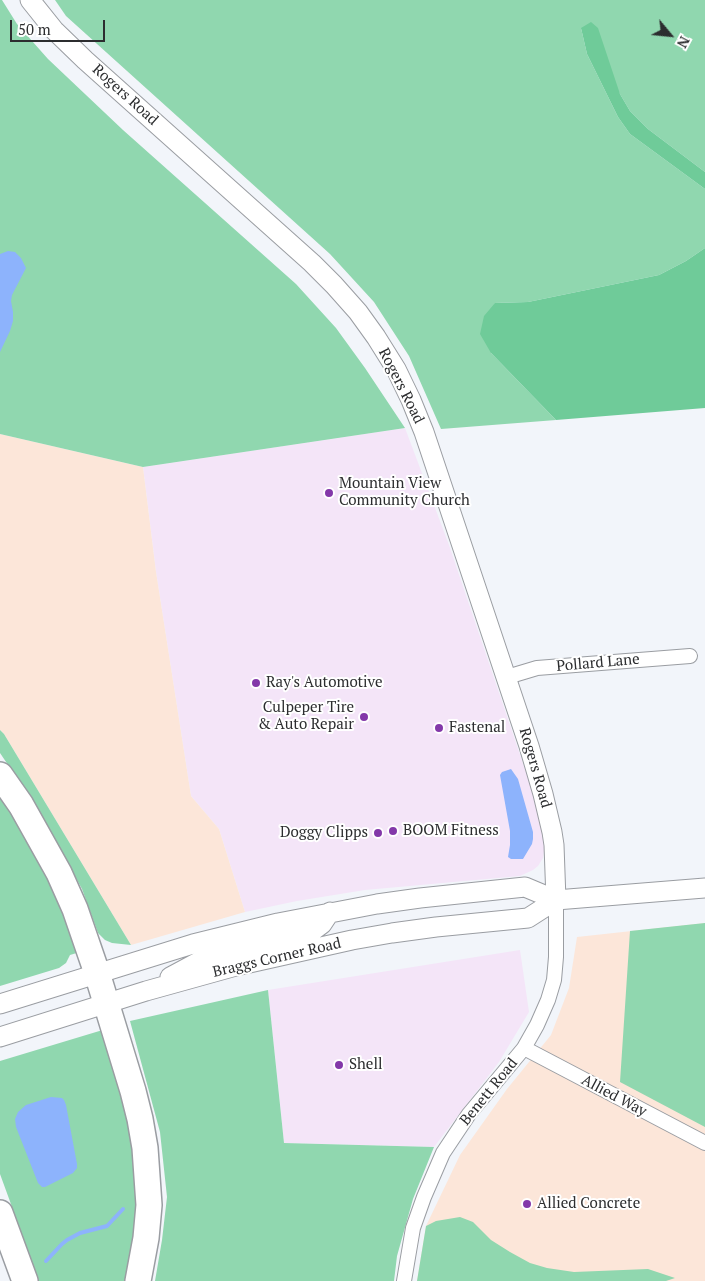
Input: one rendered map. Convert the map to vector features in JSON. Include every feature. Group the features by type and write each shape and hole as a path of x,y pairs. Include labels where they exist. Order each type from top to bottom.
{"highway":[{"path":"0,775 21,805 59,873 75,908 133,1091 145,1148 149,1204 146,1238 138,1281"},
{"path":"0,1213 25,1281"}],"main road":[{"name":"Rogers Road","path":"30,0 54,30 85,60 312,263 358,312 376,337 400,377 424,432 529,746 548,814 554,845 556,900"},
{"name":"Braggs Corner Road","path":"0,1004 193,944 330,912 420,898 525,887 556,900 705,888"},
{"name":"Braggs Corner Road","path":"0,1037 236,966 352,940 436,927 528,918 556,900"},
{"path":"146,992 202,959 314,930 322,924 330,912"}],"street":[{"name":"Pollard Lane","path":"507,677 537,668 690,656"},
{"name":"Benett Road","path":"404,1281 413,1228 443,1153 469,1114 524,1048 548,1000 554,980 556,957 556,900"},
{"name":"Allied Way","path":"524,1048 705,1143"}],"shaded area":[{"path":"405,428 449,545 537,805 544,835 543,858 533,870 520,876 365,890 245,912 219,829 191,796 156,572 143,467"},
{"path":"0,434 143,467 156,572 191,796 219,829 245,912 131,945 0,730"},
{"name":"Allied Concrete","path":"705,923 705,1281 417,1281 426,1226 460,1155 507,1089 551,1035 569,988 577,937"},
{"path":"520,950 529,1012 499,1062 434,1147 284,1143 268,990"}],"green space":[{"path":"0,0 2,0 17,24 48,59 123,130 296,284 336,328 405,428 143,467 0,434"},
{"path":"55,0 705,0 705,172 648,129 630,111 581,28 587,54 618,117 630,134 705,189 705,248 686,261 659,275 528,302 495,303 491,353 556,420 441,429 409,356 374,302 330,254 66,16"},
{"path":"591,22 598,28 620,94 630,111 648,129 705,172 705,189 630,134 618,117 587,54 581,28"},
{"path":"705,248 705,408 556,420 491,353 480,334 484,316 495,303 528,302 659,275 686,261"},
{"path":"0,730 131,945 112,943 105,940 98,933 82,889 35,805 0,753"},
{"path":"0,790 49,872 80,952 70,955 66,963 59,968 0,986"},
{"path":"705,923 705,1127 620,1082 630,931"},
{"path":"268,990 284,1143 434,1147 413,1199 397,1256 394,1281 155,1281 167,1197 160,1132 130,1021"},
{"path":"106,1029 130,1107 140,1203 129,1281 39,1281 0,1174 0,1061"},
{"path":"460,1217 473,1222 491,1240 510,1252 530,1263 547,1268 574,1272 648,1269 675,1278 666,1281 417,1281 426,1226 436,1221"}],"water":[{"path":"8,251 15,252 21,258 26,268 12,295 13,321 0,352 0,254"},
{"path":"511,769 518,779 533,832 532,844 523,859 511,859 508,857 510,831 500,775 502,772"},
{"path":"51,1097 62,1098 66,1105 77,1168 73,1173 42,1187 38,1183 16,1127 15,1119 18,1112 26,1105"}],"waterway":[{"path":"46,1261 67,1240 80,1233 107,1226 123,1209"}],"place":[{"name":"Mountain View Community Church","path":"329,493"},
{"name":"Ray's Automotive","path":"256,683"},
{"name":"Culpeper Tire & Auto Repair","path":"364,717"},
{"name":"Fastenal","path":"439,728"},
{"name":"BOOM Fitness","path":"393,831"},
{"name":"Doggy Clipps","path":"378,833"},
{"name":"Shell","path":"339,1065"},
{"name":"Allied Concrete","path":"527,1204"}]}
